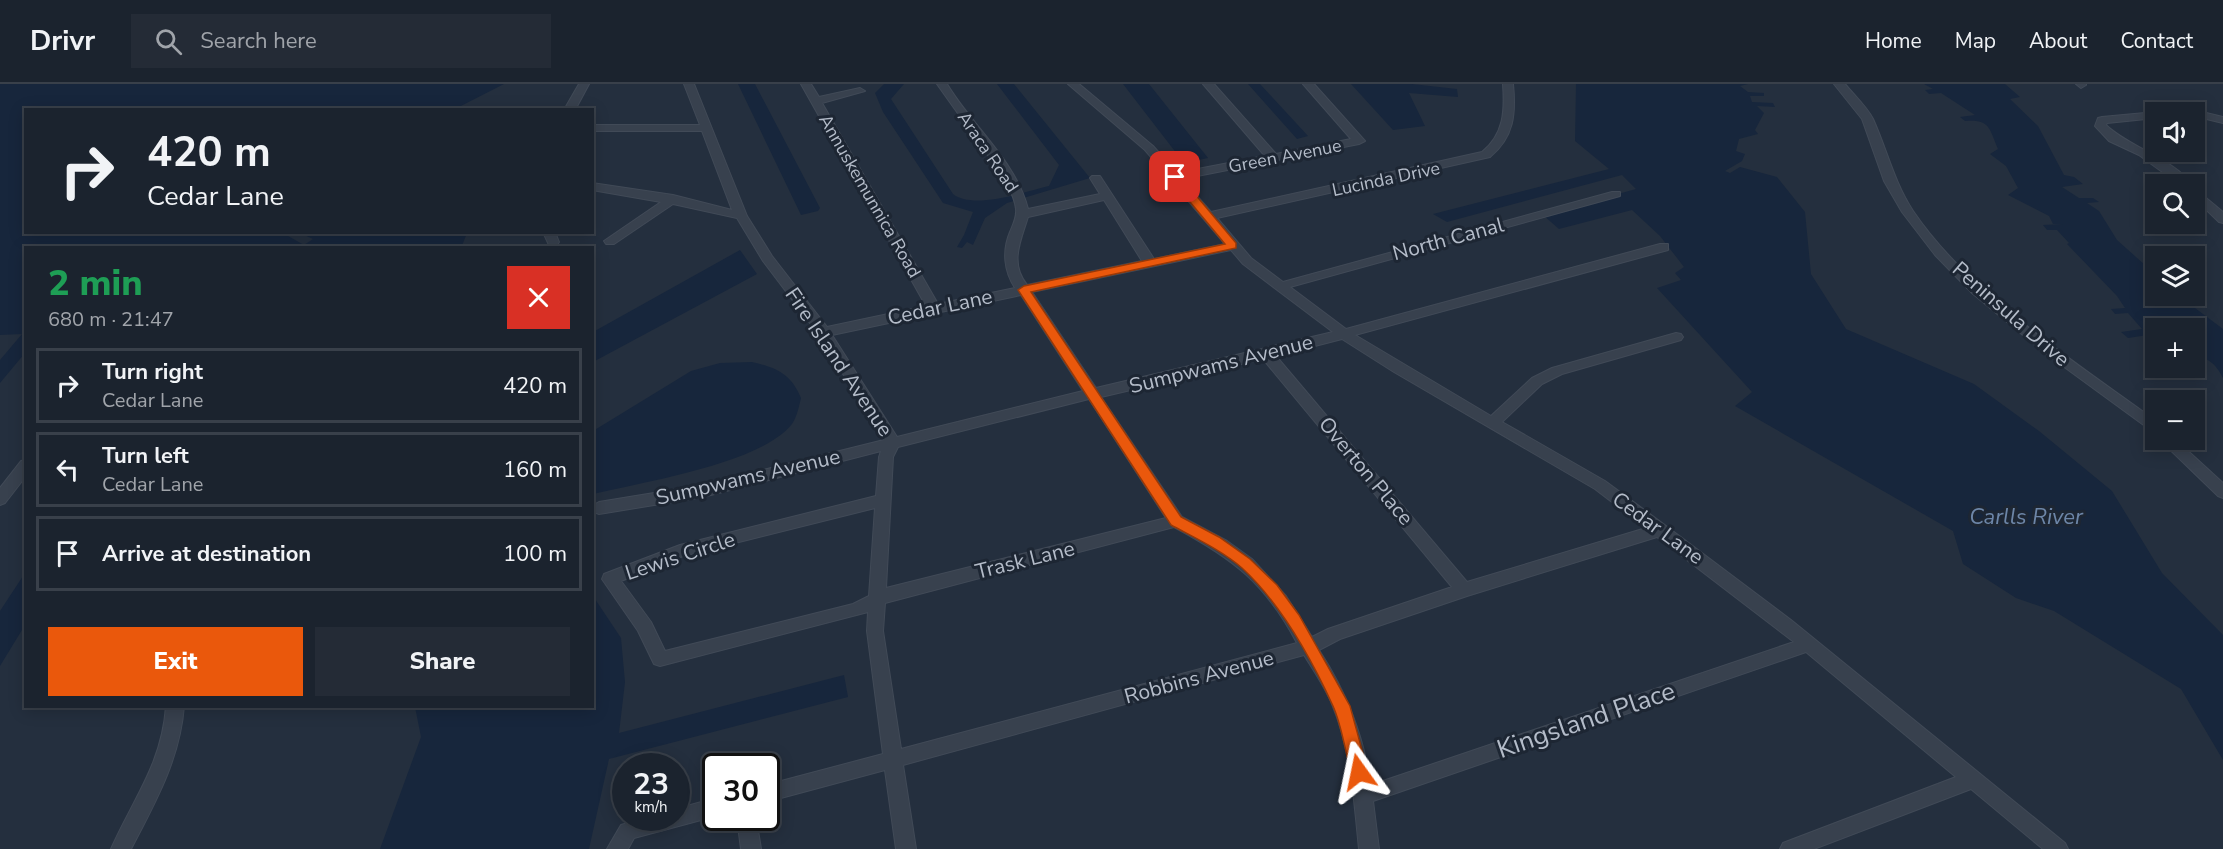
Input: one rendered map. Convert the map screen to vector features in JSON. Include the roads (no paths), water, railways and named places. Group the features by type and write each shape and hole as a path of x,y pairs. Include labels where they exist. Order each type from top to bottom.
{"street":[{"path":"570,108 584,84"},
{"name":"Fire Island Avenue","path":"689,84 741,216 767,258 824,333 893,442 886,457 875,602 875,631 902,841 906,849"},
{"name":"Annuskemunnica Road","path":"806,84 934,308"},
{"name":"Araca Road","path":"942,84 1020,202 1011,260 1017,284 1024,290 1094,394 1176,521"},
{"name":"Cedar Lane","path":"1073,84 1128,128 1175,177 1232,246 1344,334 1399,369 1600,485 1717,571 2058,849"},
{"path":"1208,84 1273,158"},
{"name":"Green Avenue","path":"1175,177 1359,141 1308,84"},
{"name":"Lucinda Drive","path":"1207,217 1486,155 1496,148 1509,124 1508,84"},
{"name":"Peninsula Drive","path":"1839,84 1867,118 1890,181 1908,212 1939,252 1977,290 2046,347 2145,421"},
{"path":"815,101 860,92"},
{"path":"2205,115 2222,119"},
{"path":"2145,116 2112,117 2102,120 2100,126 2114,139 2145,154"},
{"path":"594,128 707,128"},
{"path":"2155,162 2172,174"},
{"path":"1096,178 1150,263"},
{"path":"594,186 715,208 741,216"},
{"name":"North Canal","path":"1281,285 1616,194"},
{"path":"1020,202 1108,196"},
{"path":"610,241 673,200"},
{"path":"2205,202 2223,219"},
{"name":"Cedar Lane","path":"824,333 1232,246"},
{"name":"Sumpwams Avenue","path":"599,508 703,491 893,442 1344,334 1664,247"},
{"path":"1493,422 1537,381 1557,371 1676,337"},
{"name":"Overton Place","path":"1266,353 1464,590"},
{"path":"2178,450 2223,492"},
{"path":"0,499 24,468"},
{"name":"Lewis Circle","path":"875,602 857,610 660,659 645,627 610,579 680,551 883,500"},
{"path":"1176,521 1214,541 1245,563 1272,589 1309,647 1342,706 1355,749 1364,796 1369,849"},
{"name":"Trask Lane","path":"875,602 886,595 1176,521"},
{"name":"Robbins Avenue","path":"780,790 1309,647 1334,634 1464,590 1660,530"},
{"name":"Kingsland Place","path":"1364,796 1808,645"},
{"path":"121,849 162,769 173,737 175,708"},
{"path":"1790,849 1971,780"},
{"path":"617,849 628,831 702,811"},
{"path":"749,831 751,849"}],"water":[{"path":"0,84 504,84 457,108 24,108 24,234 285,234 304,245 313,239 302,234 467,234 462,246 24,246 24,354 0,383 0,360 22,334 0,335"},
{"path":"738,84 755,84 820,208 818,211 801,215"},
{"path":"884,84 904,84 891,99 953,194 973,200 986,200 1049,186 1059,165 997,84 1014,84 1090,178 1007,203 985,218 973,245 967,242 962,248 957,247 973,212 943,203 883,112 875,93"},
{"path":"1123,84 1149,84 1208,158 1184,163"},
{"path":"1248,84 1260,84 1308,136 1297,139"},
{"path":"1351,84 1412,84 1457,89 1458,97 1409,93 1425,126 1393,130"},
{"name":"Carlls River","path":"1576,84 1748,84 1740,86 1748,92 1764,93 1764,96 1750,96 1752,102 1773,103 1775,107 1757,106 1764,113 1755,130 1758,134 1739,139 1736,151 1745,154 1742,161 1725,171 1730,173 1740,167 1777,177 1805,212 1811,274 1846,329 1974,384 2039,431 2112,491 2162,573 2223,635 2223,760 2181,689 2054,611 2016,598 1963,564 1953,531 1735,406 1752,392 1657,288 1681,280 1675,273 1684,267 1660,236 1632,210 1559,229 1543,215 1636,189 1622,175 1447,222 1433,214 1609,169 1575,141"},
{"path":"1924,84 2005,84 2020,97 2010,99 2038,126 2064,175 2074,177 2083,184 2062,187 2079,198 2093,198 2099,202 2087,203 2099,211 2117,240 2145,265 2145,306 2192,306 2223,329 2223,378 2218,369 2205,358 2205,318 2145,318 2145,335 2128,338 2121,332 2142,329 2128,313 2115,314 2111,309 2125,308 2117,296 2067,244 2069,243 2057,230 2047,230 2043,225 2063,224 2053,224 2049,216 2008,195 2018,188 2006,166 1990,154 1998,149 1988,126 1984,123 1965,121 1960,117 1975,115 1941,93 1929,94 1925,90 1933,89"},
{"path":"740,250 757,274 594,361 594,331"},
{"path":"752,362 776,370 788,378 801,398 792,424 777,438 729,460 670,477 594,494 594,430 691,371 720,363"},
{"path":"24,575 24,627 0,666 0,611"},
{"path":"594,598 621,638 625,682 619,733 844,675 848,697 632,753 612,753 589,849 380,849 421,737 415,708 594,708"}]}
